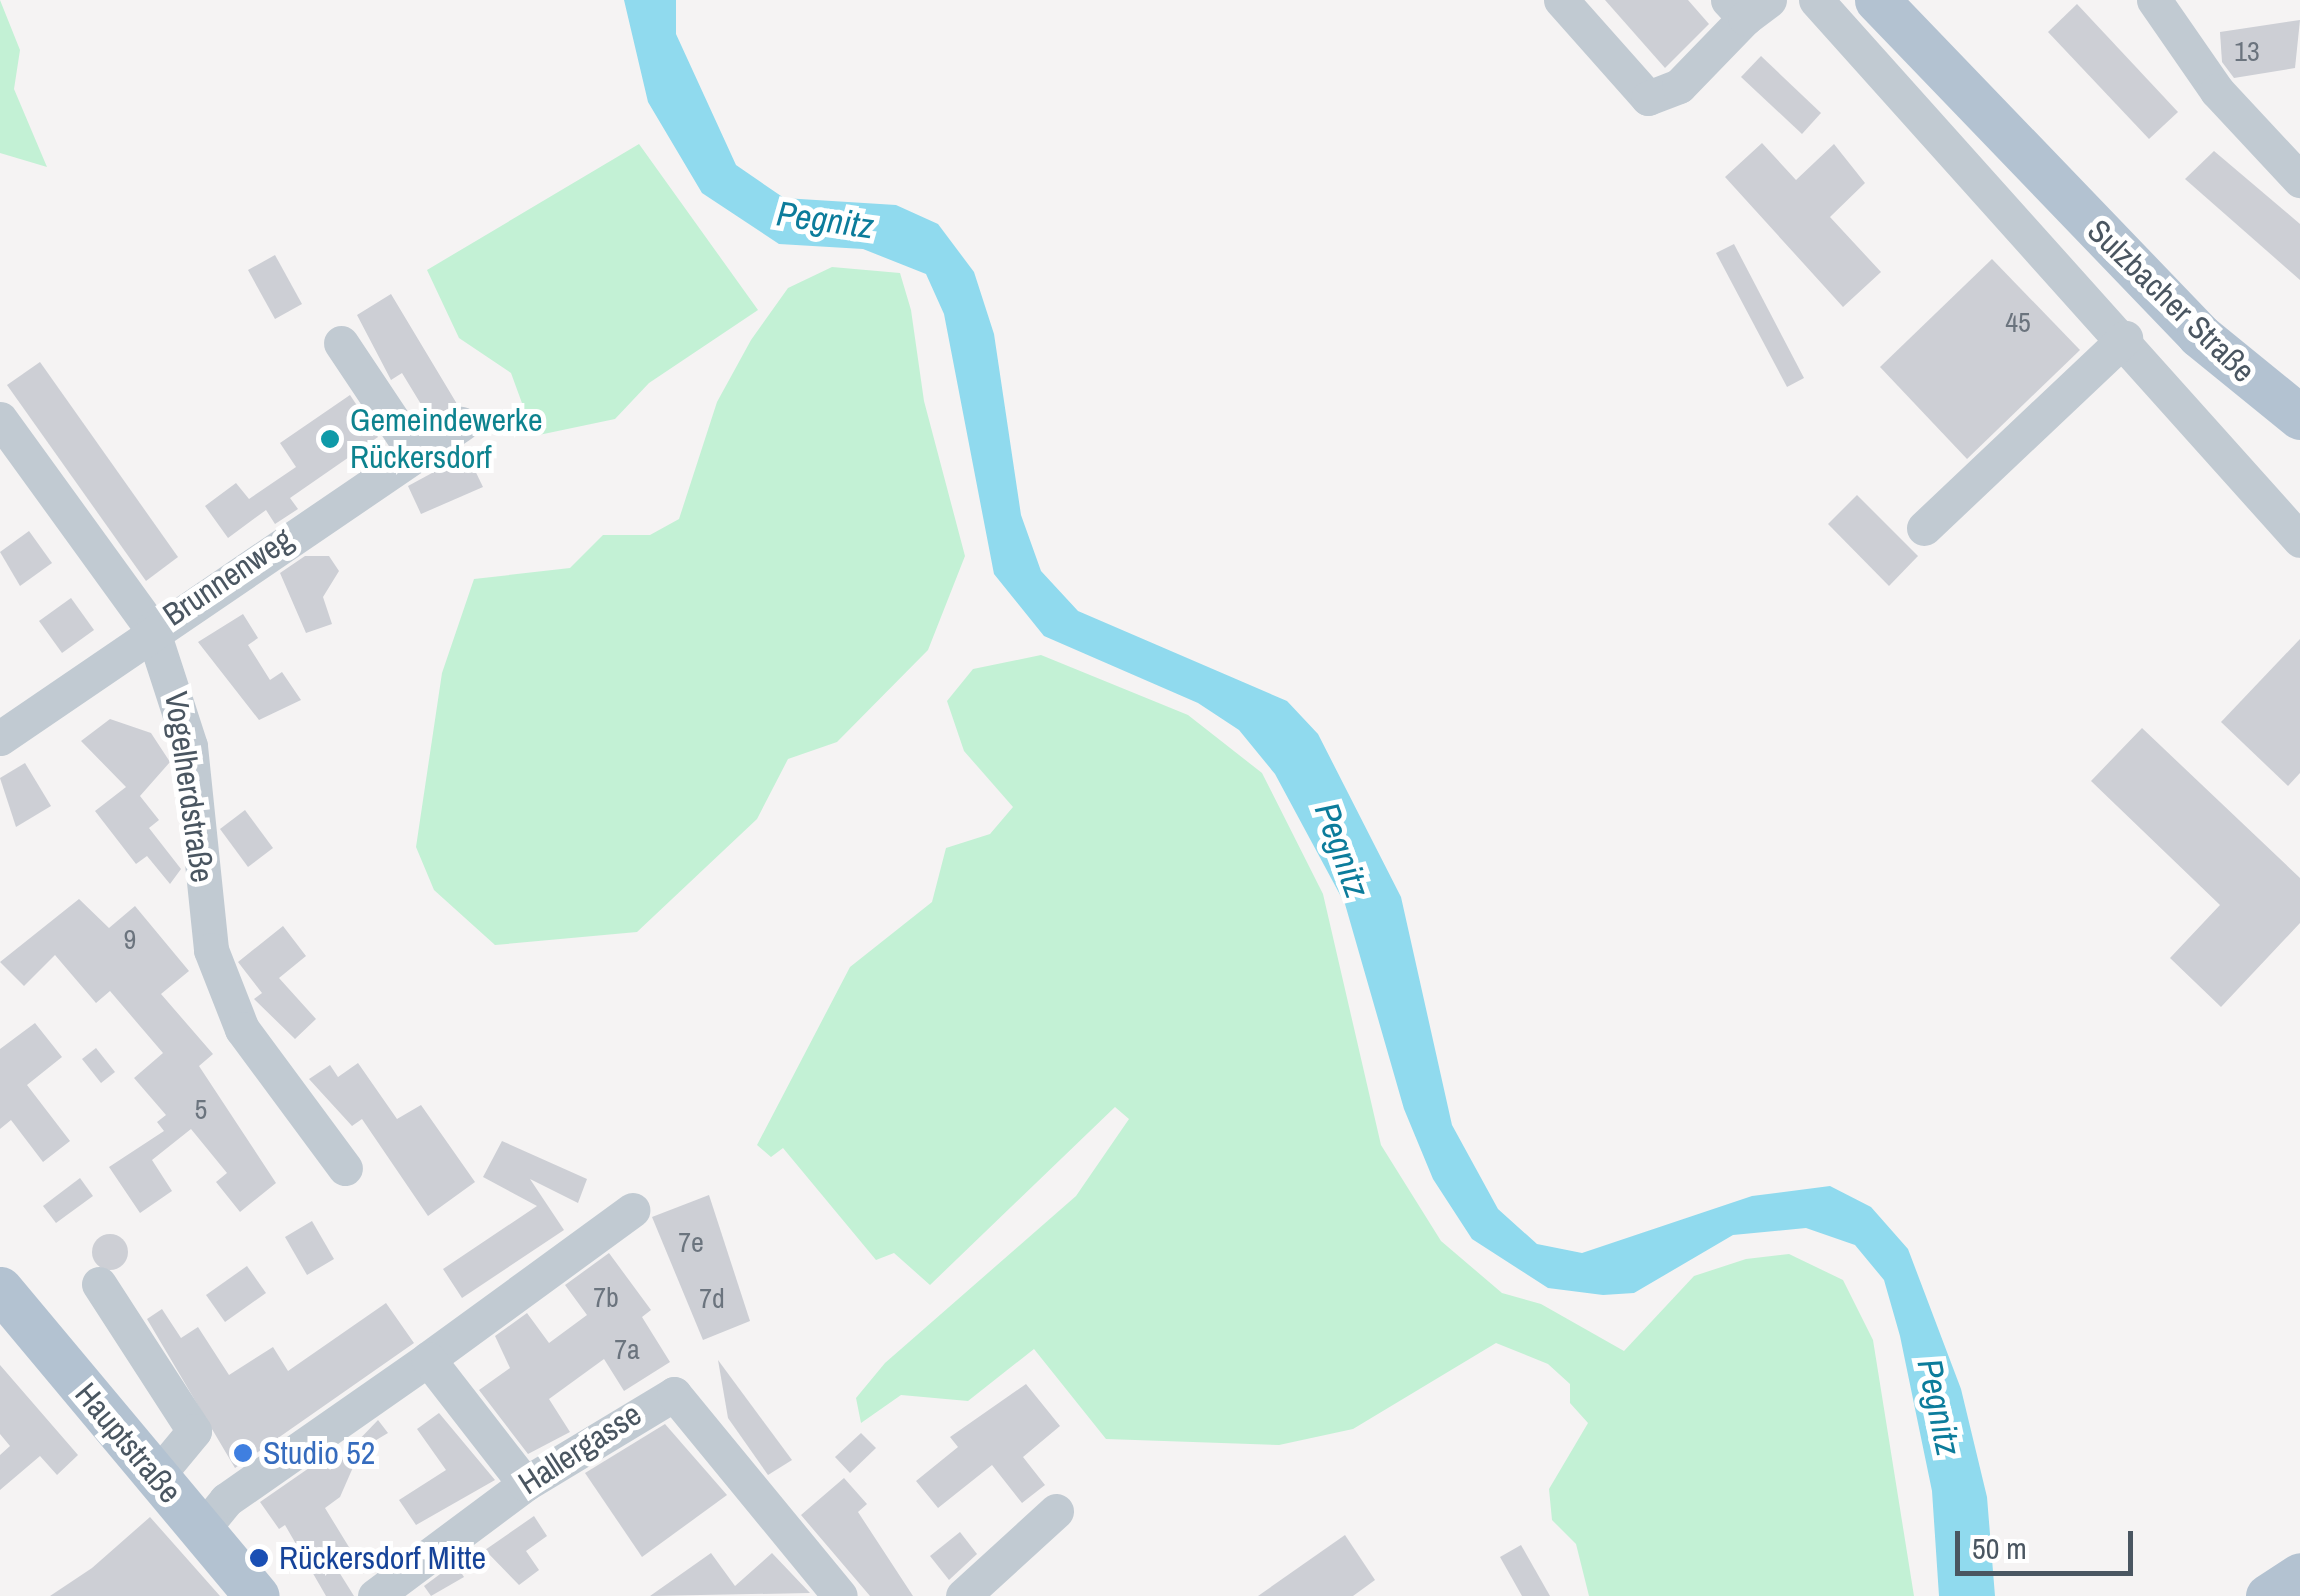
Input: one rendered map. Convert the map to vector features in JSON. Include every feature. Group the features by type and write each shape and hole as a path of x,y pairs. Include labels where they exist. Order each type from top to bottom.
{"main road":[{"name":"Sulzbacher Straße","path":"1877,0 2199,335 2300,417"},
{"name":"Hauptstraße","path":"0,1289 16,1329 156,1477 257,1596"},
{"path":"2268,1596 2300,1575"}],"street":[{"path":"1561,0 1648,98 1679,86 1747,6"},
{"path":"1816,0 2125,338 2300,540"},
{"path":"2154,0 2217,90 2300,180"},
{"path":"1924,528 2125,338"},
{"path":"341,343 414,454"},
{"name":"Vogelherdstraße","path":"0,419 152,629 190,746 211,950 242,1030 345,1168"},
{"name":"Brunnenweg","path":"0,738 152,629 461,424"},
{"path":"201,1531 226,1500 632,1210"},
{"path":"99,1284 194,1431 156,1477"},
{"path":"428,1359 525,1484"},
{"name":"Hallergasse","path":"375,1596 525,1484 674,1394 840,1596"},
{"path":"963,1596 1056,1511"}],"green space":[{"path":"0,0 20,50 14,89 47,167 0,153"},
{"path":"639,144 758,310 649,383 615,419 534,436 511,373 459,338 427,270"},
{"path":"832,267 900,273 911,310 924,401 965,556 928,650 837,742 788,759 757,819 637,932 495,945 434,890 416,847 442,673 474,579 570,568 603,535 650,535 679,519 717,402 751,340 788,288"},
{"path":"1041,655 1188,715 1262,773 1323,894 1381,1145 1441,1241 1502,1293 1541,1304 1624,1351 1694,1276 1746,1259 1789,1254 1843,1280 1873,1340 1914,1596 1589,1596 1576,1544 1552,1520 1549,1489 1588,1423 1570,1403 1570,1384 1548,1364 1496,1343 1353,1429 1279,1445 1106,1439 1034,1349 968,1401 901,1395 861,1423 856,1398 885,1363 1076,1196 1129,1119 1115,1107 930,1285 894,1253 876,1260 783,1148 771,1157 757,1145 850,967 932,902 946,848 990,834 1013,807 964,751 947,701 973,669"}],"water":[{"name":"Pegnitz","path":"624,0 676,0 676,34 736,165 784,198 896,205 938,224 974,272 994,334 1021,515 1041,571 1078,611 1287,701 1318,734 1401,897 1452,1125 1498,1209 1537,1244 1582,1253 1752,1196 1830,1186 1871,1207 1908,1249 1961,1389 1987,1497 1995,1596 1939,1596 1932,1491 1900,1336 1884,1280 1855,1245 1806,1228 1733,1235 1634,1293 1603,1295 1548,1288 1472,1239 1433,1179 1404,1109 1345,904 1275,774 1239,730 1198,703 1044,636 994,574 944,314 926,274 863,249 779,244 702,193 648,102"}],"building":[{"path":"1605,0 1688,0 1709,24 1665,68"},
{"path":"2077,4 2178,112 2149,139 2048,32"},
{"path":"2300,20 2295,68 2234,78 2222,62 2220,32"},
{"path":"1761,56 1821,113 1802,134 1741,77"},
{"path":"1762,143 1796,180 1834,144 1865,183 1830,217 1881,272 1843,307 1725,177"},
{"path":"2214,151 2300,224 2300,280 2185,179"},
{"path":"1734,244 1804,378 1787,387 1716,253"},
{"path":"275,255 302,304 275,319 248,270"},
{"path":"1992,259 2080,350 1967,459 1880,367"},
{"path":"391,294 457,404 430,419 402,373 391,380 357,315"},
{"path":"40,362 178,557 146,581 7,385"},
{"path":"350,395 378,437 290,498 298,509 275,524 266,510 228,538 205,506 236,483 249,499 296,467 280,443"},
{"path":"467,454 483,487 421,514 408,486"},
{"path":"1857,495 1918,556 1889,586 1828,524"},
{"path":"29,531 52,563 20,586 0,552"},
{"path":"305,556 329,556 339,571 323,597 332,624 306,633 280,573"},
{"path":"71,598 94,630 62,653 39,621"},
{"path":"243,614 258,638 248,645 270,680 282,672 301,700 259,720 198,642"},
{"path":"2300,639 2300,773 2288,786 2221,722"},
{"path":"110,719 151,733 170,762 140,796 159,820 149,828 181,869 170,884 147,856 136,864 95,811 126,787 81,741"},
{"path":"2142,728 2300,878 2300,923 2221,1007 2170,958 2220,905 2091,781"},
{"path":"25,763 51,806 16,827 0,778"},
{"path":"245,810 273,848 248,867 220,829"},
{"path":"79,899 109,928 135,906 189,971 161,994 213,1054 199,1066 276,1183 240,1212 216,1182 227,1173 191,1129 152,1160 172,1191 140,1213 109,1167 164,1131 157,1122 166,1115 134,1078 163,1053 110,991 96,1003 55,955 24,986 0,962"},
{"path":"283,926 306,956 279,978 316,1019 295,1039 254,999 262,993 238,962"},
{"path":"35,1023 62,1057 27,1085 70,1141 43,1162 11,1120 0,1129 0,1049"},
{"path":"96,1048 115,1072 101,1083 82,1059"},
{"path":"358,1063 397,1119 421,1105 475,1182 428,1216 362,1119 352,1126 309,1079 330,1065 338,1077"},
{"path":"502,1141 587,1179 578,1203 530,1179 564,1230 462,1298 443,1269 537,1206 483,1177"},
{"path":"80,1178 93,1196 56,1223 43,1206"},
{"path":"709,1195 750,1321 703,1340 652,1217"},
{"path":"312,1221 334,1259 307,1275 285,1237"},
{"path":"110,1234 123,1239 128,1252 123,1265 110,1270 97,1265 92,1252 97,1239"},
{"path":"609,1253 651,1310 642,1317 670,1362 624,1391 604,1359 549,1399 570,1432 528,1454 479,1390 510,1368 495,1336 527,1313 549,1343 587,1315 565,1285"},
{"path":"247,1266 266,1293 225,1322 206,1295"},
{"path":"386,1303 414,1343 235,1468 147,1319 162,1309 181,1338 198,1327 229,1375 273,1347 288,1371"},
{"path":"718,1360 792,1460 768,1475 728,1418"},
{"path":"0,1365 78,1455 57,1475 40,1456 0,1490 0,1455 10,1446 0,1434"},
{"path":"1026,1384 1060,1426 1023,1457 1045,1485 1022,1503 992,1465 938,1508 916,1481 958,1447 950,1437"},
{"path":"439,1413 495,1480 416,1525 399,1500 446,1470 417,1429"},
{"path":"378,1420 388,1433 361,1449 340,1497 325,1508 352,1552 334,1564 354,1596 326,1596 285,1525 279,1529 260,1502 322,1459 330,1470"},
{"path":"665,1424 727,1495 642,1557 585,1473"},
{"path":"861,1433 876,1448 850,1473 835,1457"},
{"path":"844,1478 867,1504 858,1512 913,1596 870,1596 801,1515"},
{"path":"534,1516 547,1536 526,1551 539,1570 519,1585 485,1550"},
{"path":"150,1517 220,1596 50,1596 92,1568"},
{"path":"960,1532 977,1554 949,1580 930,1556"},
{"path":"1345,1535 1375,1580 1353,1596 1258,1596"},
{"path":"1521,1545 1550,1596 1522,1596 1500,1557"},
{"path":"711,1553 735,1586 772,1553 810,1593 650,1596"},
{"path":"455,1563 464,1577 431,1596 424,1586"}],"place":[{"name":"Gemeindewerke Rückersdorf","path":"330,439"},
{"name":"Studio 52","path":"243,1453"},
{"name":"Rückersdorf Mitte","path":"259,1558"}]}
